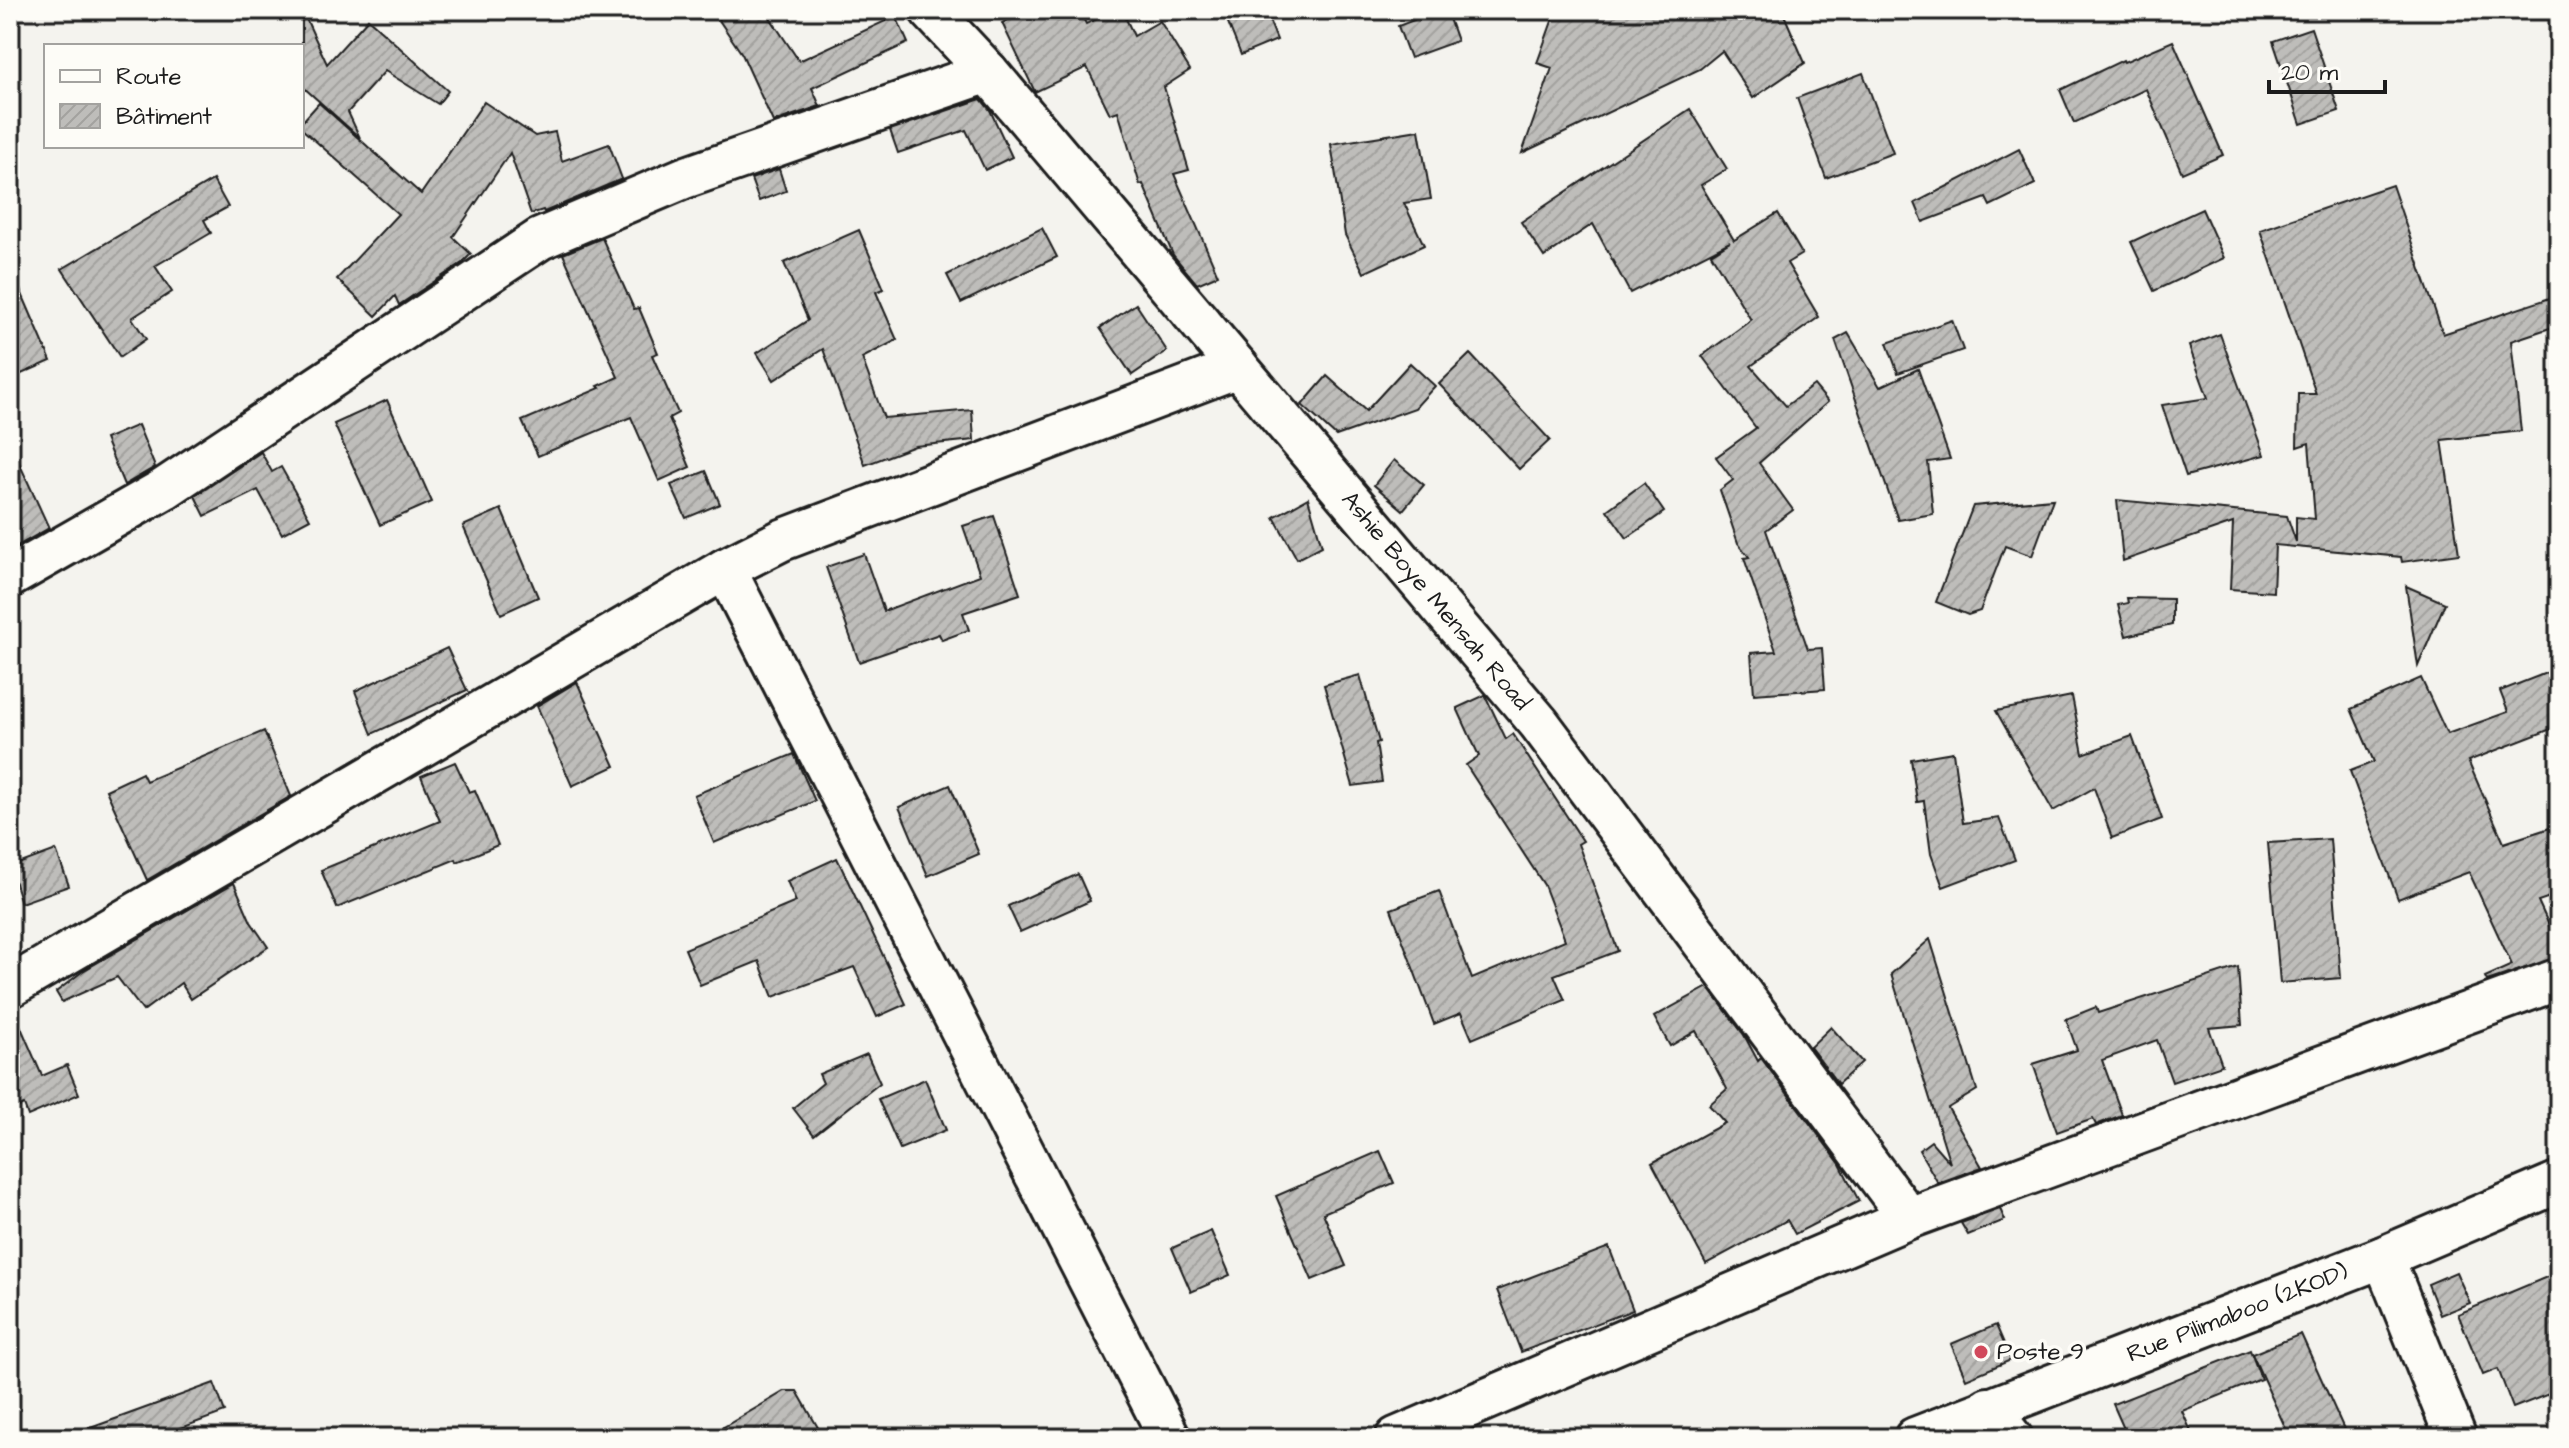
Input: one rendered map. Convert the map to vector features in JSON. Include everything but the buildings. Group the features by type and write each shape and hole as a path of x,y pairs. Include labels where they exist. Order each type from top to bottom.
{"street":[{"name":"Ashie Boye Mensah Road","path":"930,10 988,72 1539,723 1909,1218"},
{"path":"10,577 164,489 540,239 684,178 988,72"},
{"path":"10,987 725,569 782,540 1238,367"},
{"path":"725,569 1170,1438"},
{"path":"1396,1438 1909,1218 2559,979"},
{"name":"Rue Pilimaboo (2KOD)","path":"1915,1438 2000,1423 2559,1182"},
{"path":"2383,1257 2456,1438"}],"place":[{"name":"Poste 9","path":"1981,1352"}]}
